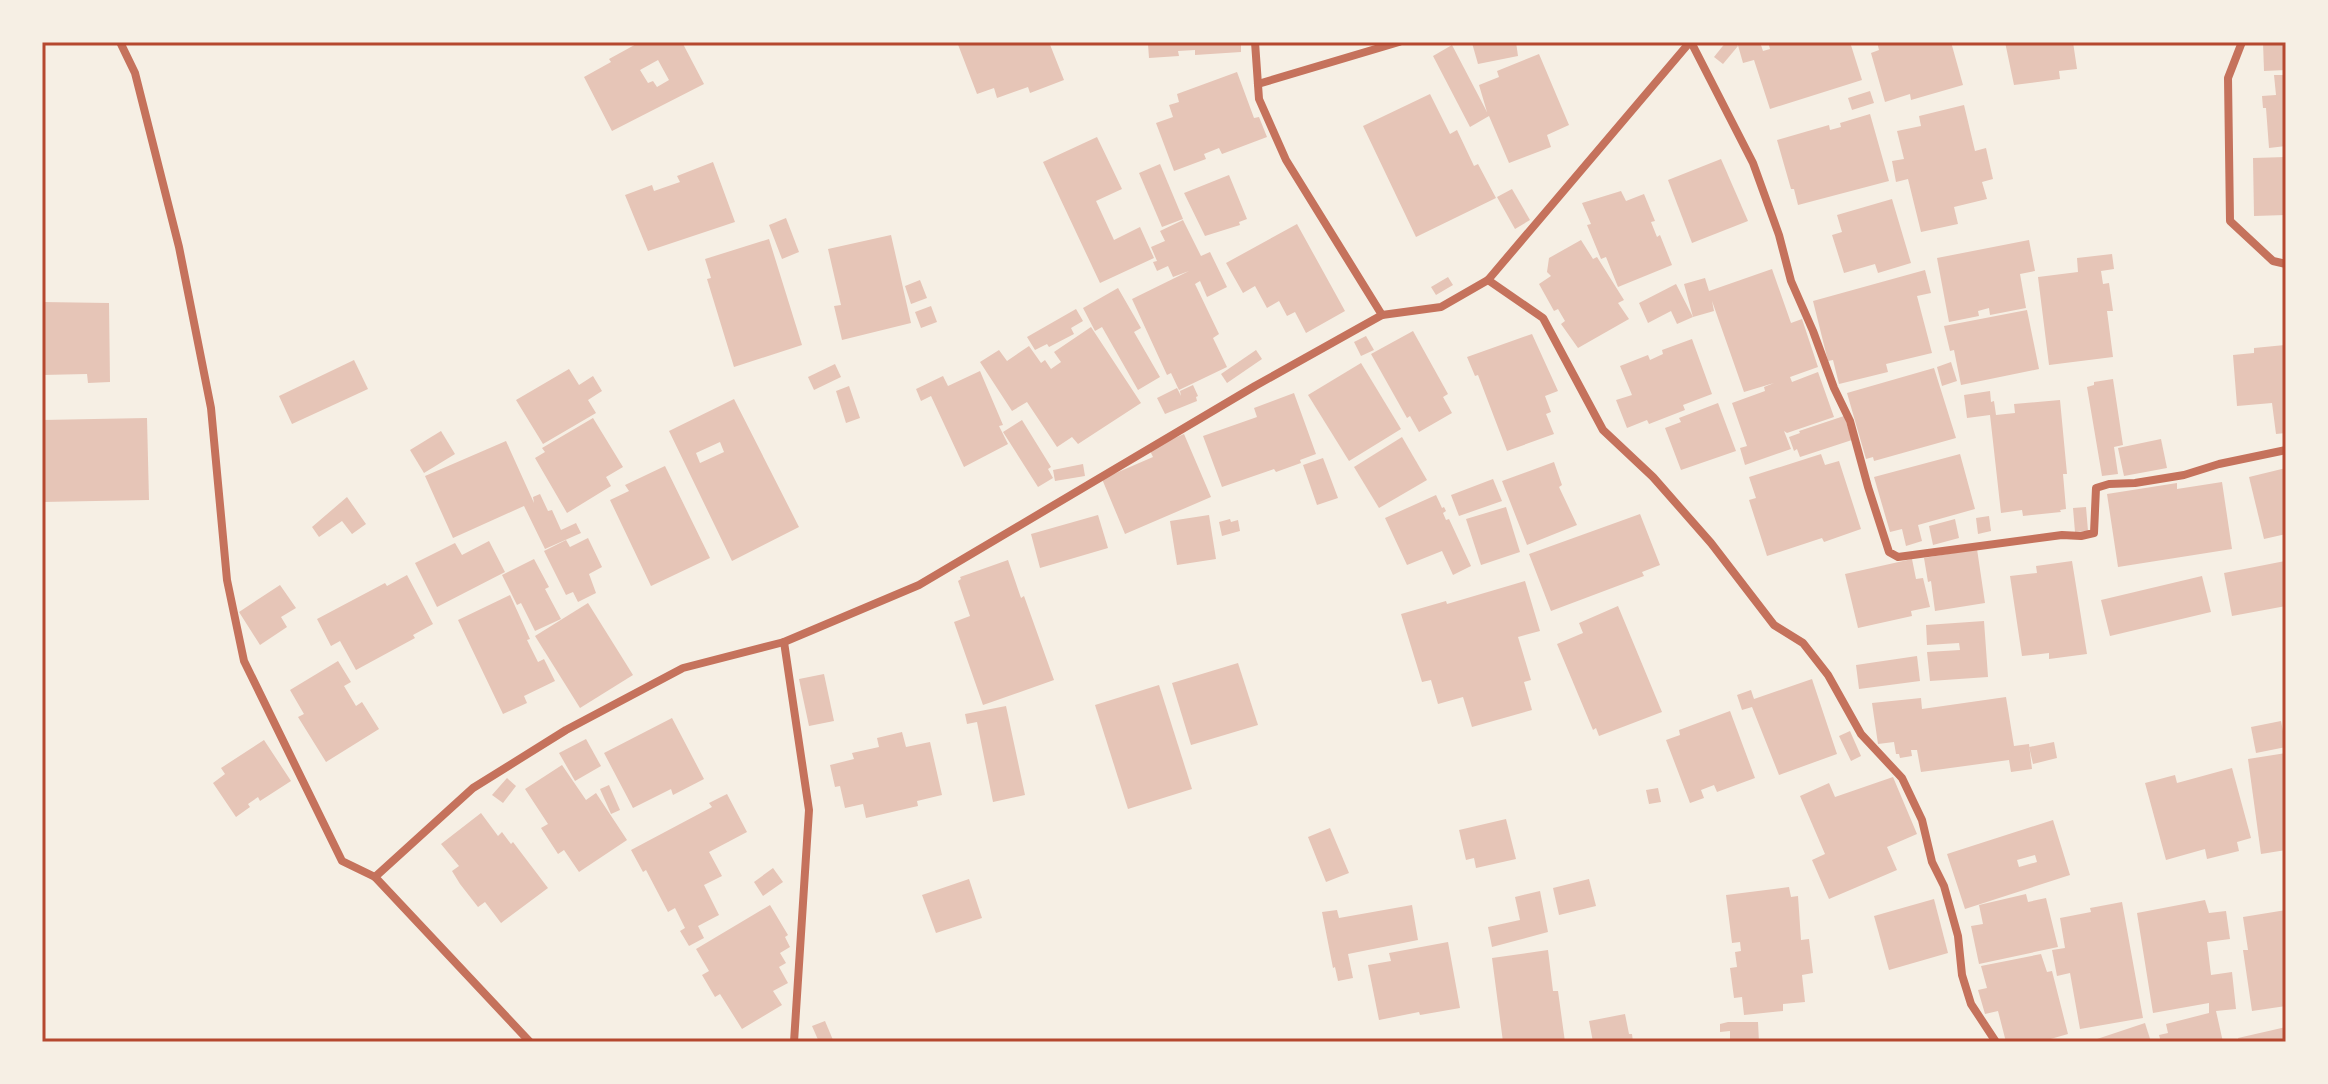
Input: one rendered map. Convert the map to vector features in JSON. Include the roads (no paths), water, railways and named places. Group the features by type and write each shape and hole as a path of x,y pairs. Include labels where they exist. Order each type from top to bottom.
{"street":[{"path":"120,42 135,73 191,306 211,408 227,580 244,661 342,861 375,877 530,1042"},
{"path":"1255,42 1259,99 1286,160 1382,315"},
{"path":"1258,84 1399,42"},
{"path":"375,877 473,788 566,730 683,668 784,642 919,585 1382,315 1441,307 1488,280 1691,42 1753,163 1779,235 1791,281 1850,421 1889,552 1898,557 2094,533 2096,488 2184,475 2286,450"},
{"path":"2242,42 2228,78 2230,221 2273,261 2286,264"},
{"path":"1488,280 1543,318 1603,430 1653,477 1702,532 1774,625 1803,643 1828,675 1861,734 1902,778 1922,820 1932,862 1944,886 1958,936 1962,975 1971,1004 1996,1042"},
{"path":"784,642 809,810 794,1042"}]}
